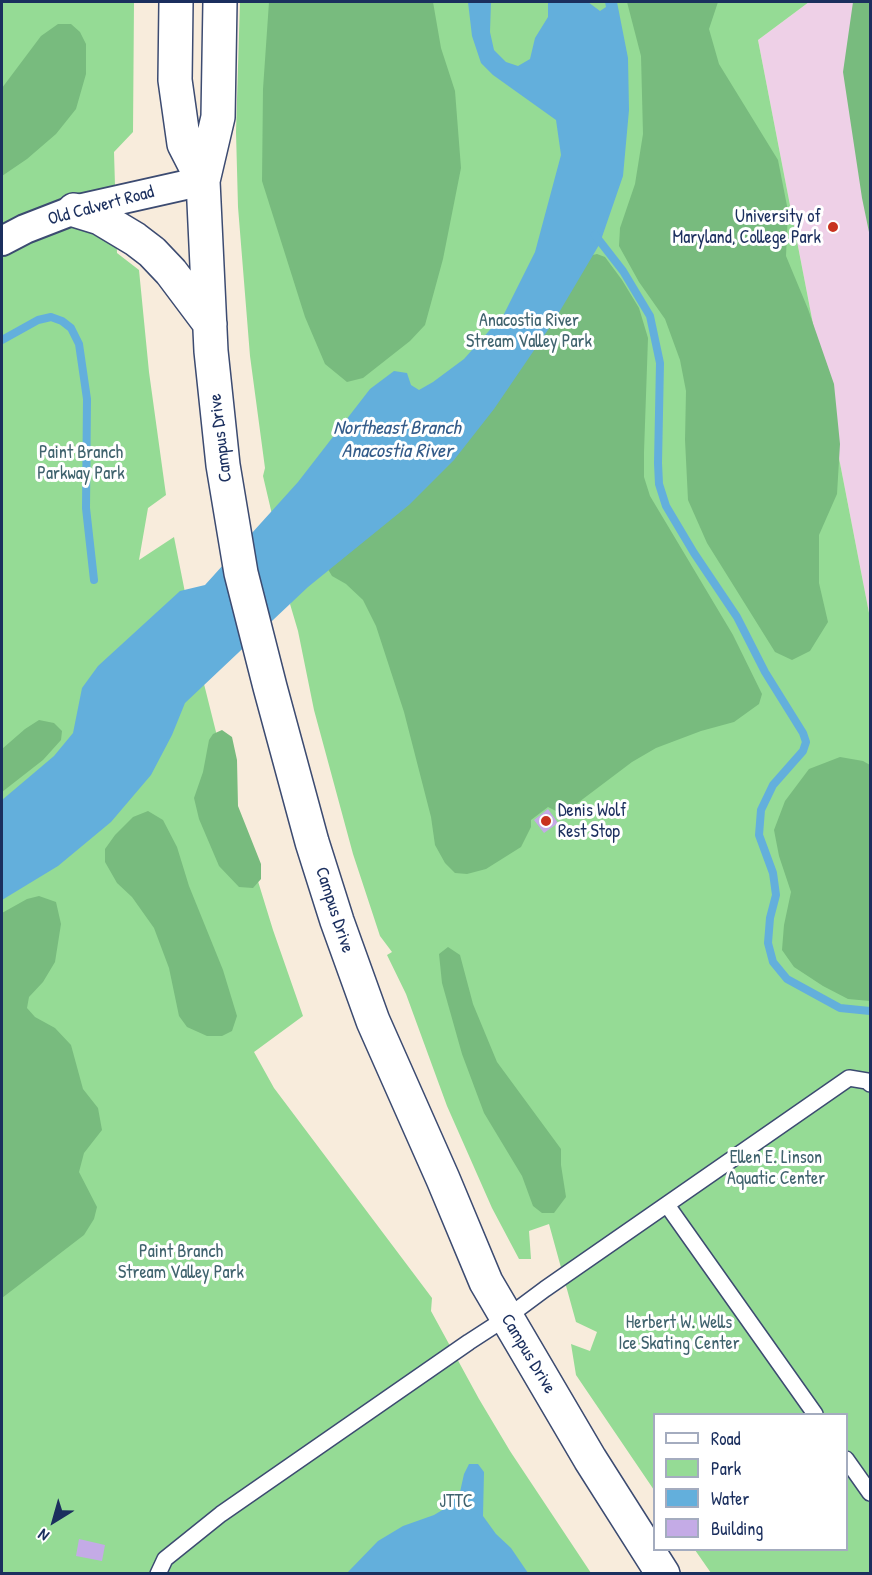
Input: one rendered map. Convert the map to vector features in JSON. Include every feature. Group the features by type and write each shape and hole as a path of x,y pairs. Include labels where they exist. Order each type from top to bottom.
{"main road":[{"name":"Campus Drive","path":"176,2 175,80 184,144 203,181"},
{"name":"Campus Drive","path":"220,2 218,117 203,181 210,324 223,465 241,573 270,687 333,910 373,1021 486,1282 590,1459 663,1574"},
{"path":"74,210 100,218 152,252 171,272 210,324"}],"street":[{"name":"Old Calvert Road","path":"2,241 25,229 74,210 203,181"}],"lane":[{"path":"158,1574 165,1559 222,1514 849,1078 867,1081 870,1084"},
{"path":"666,1205 814,1413"},
{"path":"848,1463 870,1493"}],"shaded area":[{"name":"University of Maryland, College Park","path":"809,2 870,2 870,618 758,40"}],"green space":[{"path":"2,2 134,2 133,132 114,152 117,253 139,270 149,372 166,495 148,508 139,560 174,537 200,668 233,800 273,930 303,1016 254,1052 274,1088 432,1298 431,1311 479,1399 510,1451 591,1573 2,1573"},
{"path":"240,2 809,2 758,40 870,618 870,1573 711,1573 696,1551 848,1551 848,1413 653,1413 653,1489 576,1375 571,1344 590,1351 597,1332 576,1322 549,1224 529,1231 531,1259 519,1259 492,1208 447,1106 406,994 387,955 392,952 380,936 353,854 314,710 298,631 290,604 292,600 263,476 265,468 250,356 238,207 236,132"},
{"path":"269,2 433,2 441,48 455,91 461,168 443,259 425,325 410,341 363,378 347,382 325,364 305,317 262,181 263,89"},
{"path":"627,2 718,2 709,29 719,64 778,160 788,211 786,256 808,309 834,384 840,444 837,494 819,535 819,583 828,622 810,651 792,660 775,652 707,543 688,500 685,440 686,391 680,360 665,319 639,282 619,246 620,228 635,184 643,134 641,56"},
{"path":"853,2 870,2 870,237 843,72"},
{"path":"58,24 71,24 80,32 86,44 86,74 76,109 56,134 27,159 2,176 2,88 41,36"},
{"name":"Anacostia River Stream Valley Park","path":"597,254 605,257 639,308 648,338 644,477 650,496 733,635 762,694 759,704 734,722 701,731 656,748 632,762 575,805 556,811 548,807 531,820 531,827 521,847 486,869 467,874 455,873 445,863 435,845 431,817 404,712 376,626 363,600 346,584 332,576 326,566 588,256"},
{"path":"39,720 54,723 62,731 61,740 43,760 2,792 2,749"},
{"path":"222,730 232,737 237,760 238,806 261,864 261,879 253,888 239,887 219,866 199,819 194,798 203,772 209,740 213,734"},
{"path":"840,757 863,761 870,765 870,1001 848,999 823,986 794,967 782,950 784,925 791,892 779,856 774,830 785,801 809,769"},
{"path":"148,811 163,820 177,847 189,886 223,970 237,1016 232,1031 222,1036 207,1036 187,1027 179,1016 169,968 154,928 132,897 117,883 105,862 105,849 115,835 133,817"},
{"path":"39,896 56,902 61,924 55,962 43,982 29,997 27,1008 35,1017 55,1028 71,1045 83,1089 98,1108 102,1130 84,1153 79,1172 97,1207 94,1219 84,1235 2,1298 2,913 27,899"},
{"path":"448,947 460,955 473,1004 497,1062 561,1149 566,1197 554,1213 542,1213 533,1206 522,1176 484,1113 462,1054 442,983 439,954"}],"water":[{"name":"Northeast Branch Anacostia River","path":"468,2 491,2 490,32 494,50 506,62 518,66 530,59 535,38 548,17 548,2 588,2 600,11 606,7 605,2 617,2 628,58 629,110 623,176 602,242 554,321 494,409 454,460 409,505 308,587 185,703 172,735 151,775 111,822 58,866 2,900 2,800 54,756 73,733 82,688 98,666 180,591 205,585 298,482 370,389 394,371 407,373 411,385 419,390 464,359 504,314 535,252 561,155 556,120 493,75 481,63 472,36"},
{"path":"469,1464 478,1464 484,1472 483,1516 496,1534 511,1548 528,1573 347,1573 378,1541 403,1526 434,1515 449,1506 460,1492"}],"building":[{"name":"Denis Wolf Rest Stop","path":"548,809 558,823 544,833 534,820"},
{"path":"79,1539 105,1545 102,1561 76,1556"}],"waterway":[{"path":"595,235 623,271 650,316 660,363 658,463 659,484 666,506 737,617 765,672 803,733 806,742 803,751 773,785 761,810 759,835 773,873 776,895 770,918 768,943 773,962 787,979 840,1008 870,1011"},
{"path":"2,340 38,320 51,317 71,328 79,344 87,399 86,508 94,580"}],"place":[{"name":"University of Maryland, College Park","path":"833,227"},
{"name":"Denis Wolf Rest Stop","path":"546,821"}],"park label":[{"name":"Paint Branch Parkway Park","path":"81,463"},
{"name":"Ellen E. Linson Aquatic Center","path":"776,1168"},
{"name":"Paint Branch Stream Valley Park","path":"181,1262"},
{"name":"Herbert W. Wells Ice Skating Center","path":"679,1333"},
{"name":"JTTC","path":"456,1502"}]}
